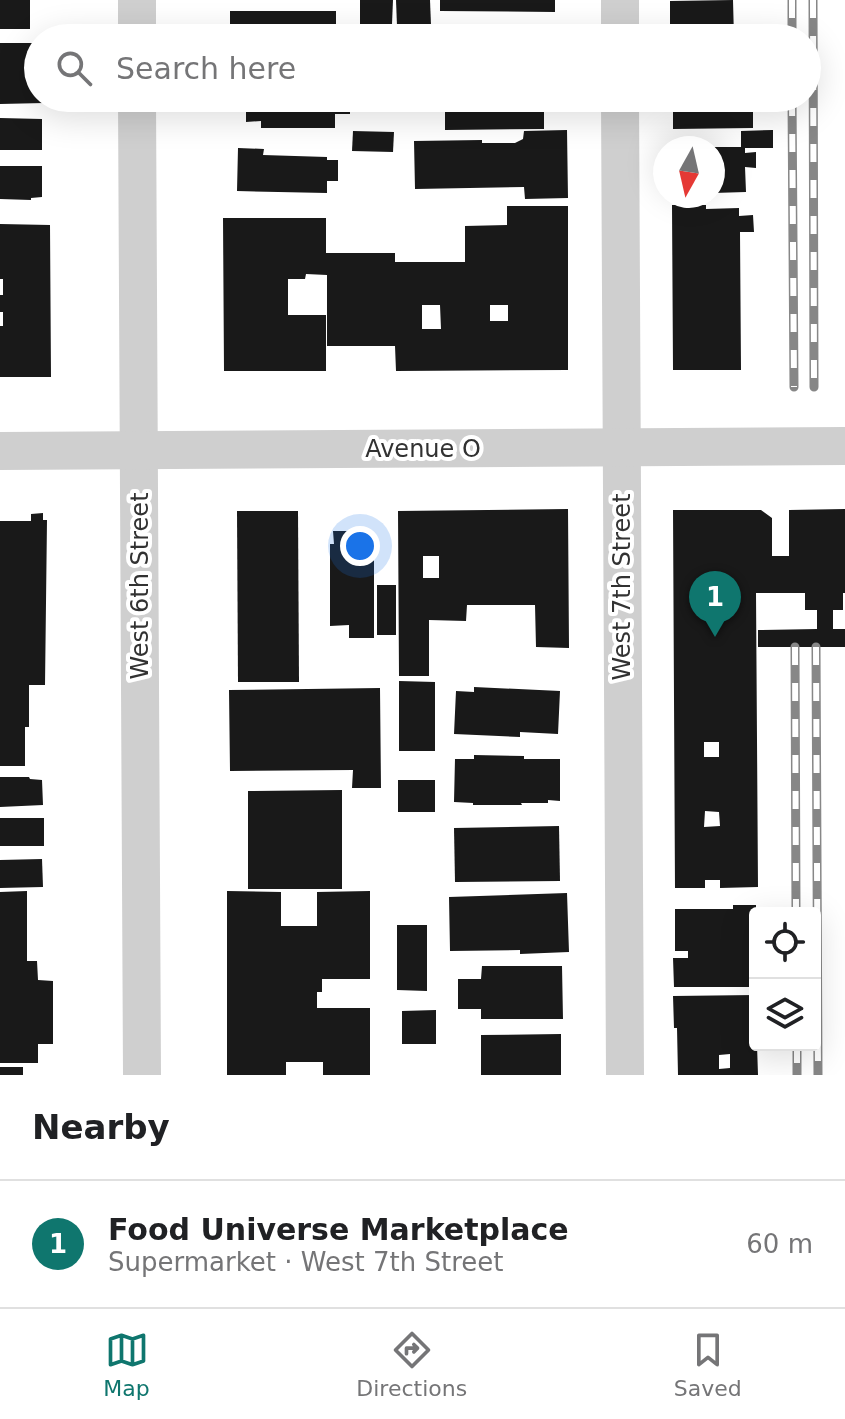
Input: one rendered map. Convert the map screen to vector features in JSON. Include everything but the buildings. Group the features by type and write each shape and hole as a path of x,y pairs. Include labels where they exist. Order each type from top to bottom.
{"street":[{"path":"137,0 137,24"},
{"path":"620,0 620,24"},
{"name":"West 6th Street","path":"137,112 142,1075"},
{"name":"West 7th Street","path":"620,112 625,1075"},
{"name":"Avenue O","path":"0,451 845,446"}],"railway":[{"path":"792,0 792,24"},
{"path":"813,0 813,24"},
{"path":"792,112 794,387"},
{"path":"813,112 814,387"},
{"path":"795,647 796,907"},
{"path":"816,647 818,1075"},
{"path":"797,1051 797,1075"}],"place":[{"name":"Food Universe Marketplace","path":"715,637"}]}
